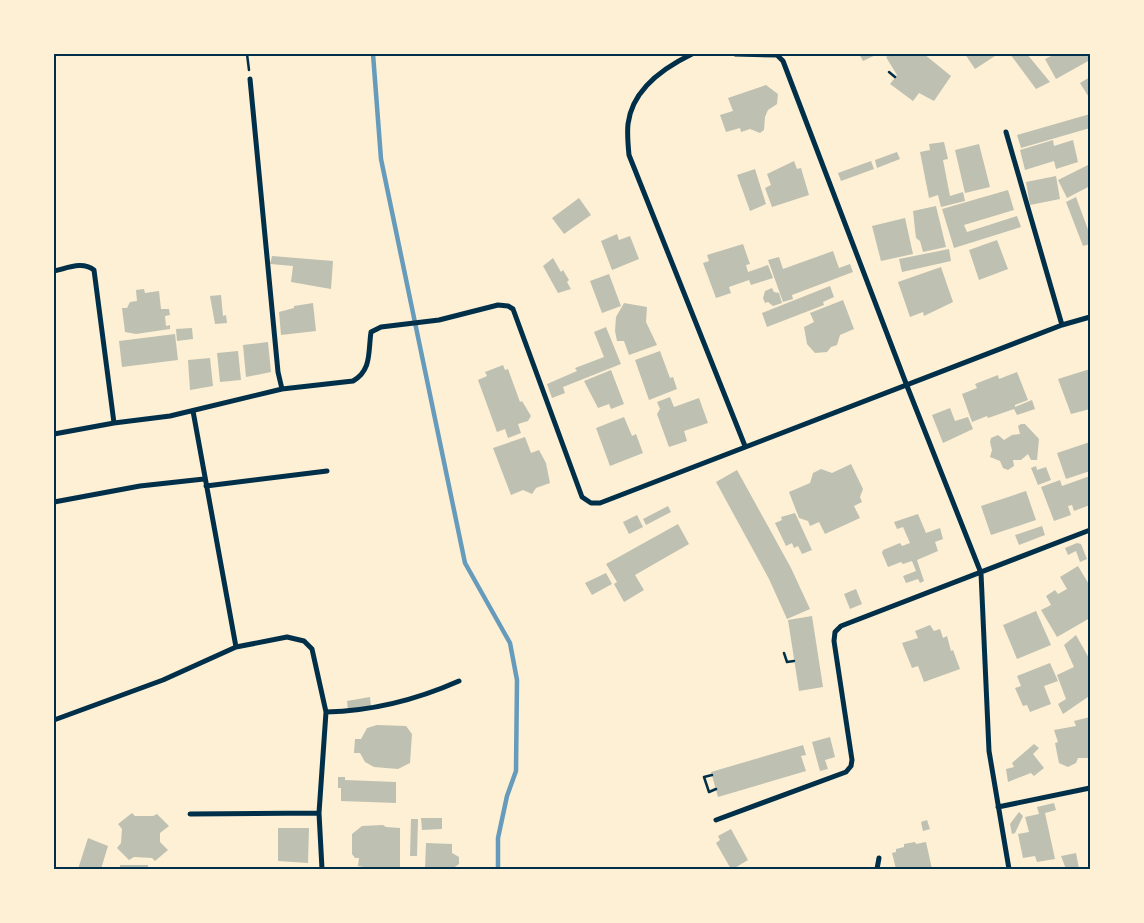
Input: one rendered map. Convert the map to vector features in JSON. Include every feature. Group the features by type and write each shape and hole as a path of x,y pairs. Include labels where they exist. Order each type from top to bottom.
{"street":[{"path":"692,54 668,66 645,87 632,108 628,124 629,155 745,446"},
{"path":"734,54 777,54 782,61 906,386 981,573 989,751 1009,869"},
{"path":"250,79 278,372 282,389"},
{"path":"1006,132 1062,325"},
{"path":"54,271 80,265 94,270 114,423"},
{"path":"54,434 114,423 170,416 282,389 353,381 363,376 368,364 371,332 382,327 439,320 498,305 508,306 513,309 582,497 591,503 600,503 1062,325 1090,317"},
{"path":"193,411 236,646"},
{"path":"206,486 327,471"},
{"path":"54,502 140,486 204,479"},
{"path":"716,820 846,772 851,766 834,640 835,632 842,626 1090,530"},
{"path":"54,720 163,680 236,646 287,637 304,641 312,649 326,712 319,813 322,869"},
{"path":"326,712 353,711 412,700 458,681"},
{"path":"998,807 1090,788"},
{"path":"190,814 319,813"},
{"path":"877,869 879,858"}],"path":[{"path":"247,54 250,79"},
{"path":"889,72 895,77"},
{"path":"784,653 787,662 794,661"},
{"path":"712,775 704,777 709,792 716,789"}],"building":[{"path":"859,54 878,54 863,61"},
{"path":"891,54 924,54 951,76 934,101 919,93 913,101 890,84 897,75 886,57"},
{"path":"965,54 998,54 975,69"},
{"path":"1010,54 1027,54 1050,82 1036,89"},
{"path":"1055,54 1090,54 1090,60 1056,79 1045,59"},
{"path":"1090,77 1090,99 1080,83"},
{"path":"766,85 778,94 777,104 768,110 765,117 764,130 760,133 750,129 741,132 740,128 726,132 720,115 733,111 728,98"},
{"path":"1090,114 1090,128 1021,148 1017,135"},
{"path":"1053,140 1054,146 1073,140 1078,162 1056,169 1054,161 1025,170 1020,150"},
{"path":"944,142 948,159 943,160 950,196 963,192 965,201 941,207 938,195 929,198 920,152 930,150 929,144"},
{"path":"979,144 990,187 965,193 955,150"},
{"path":"897,152 900,159 877,168 875,160"},
{"path":"794,161 797,169 801,168 809,195 772,207 765,188 771,185 767,174"},
{"path":"871,161 874,169 841,181 838,173"},
{"path":"1090,164 1090,186 1067,198 1058,180"},
{"path":"755,169 766,204 750,211 737,175"},
{"path":"1056,176 1060,199 1030,205 1026,182"},
{"path":"1008,190 1014,210 964,225 967,232 1017,216 1021,227 954,248 942,209"},
{"path":"1076,197 1090,235 1090,244 1083,246 1066,202"},
{"path":"579,198 591,215 564,234 552,218"},
{"path":"936,206 946,247 923,252 920,241 916,238 913,211"},
{"path":"905,218 913,254 881,261 872,226"},
{"path":"617,234 619,240 630,236 639,259 612,270 601,241"},
{"path":"997,240 1008,269 979,280 969,250"},
{"path":"743,244 750,264 746,265 748,272 768,265 773,278 751,285 749,280 729,287 731,293 716,298 703,263 709,261 707,255"},
{"path":"949,249 951,261 902,272 899,259"},
{"path":"833,251 839,268 850,264 853,272 792,295 793,299 783,302 768,260 779,257 783,269"},
{"path":"272,256 333,261 331,289 291,282 293,266 270,264"},
{"path":"553,258 561,272 563,270 569,280 567,282 571,289 558,293 543,266"},
{"path":"941,267 953,302 924,316 923,312 910,317 898,282"},
{"path":"609,274 621,306 602,313 590,281"},
{"path":"830,286 834,297 823,302 824,305 767,327 762,313"},
{"path":"772,288 774,292 779,293 782,303 773,306 768,302 765,303 763,298 765,291"},
{"path":"144,289 145,293 159,291 161,309 169,309 170,315 165,316 166,326 170,325 170,329 136,334 125,332 122,308 127,308 130,302 137,301 136,290"},
{"path":"221,295 223,316 226,315 227,323 215,324 210,296"},
{"path":"843,300 854,329 840,335 837,345 831,347 827,352 815,353 807,344 804,327 814,322 810,313"},
{"path":"313,303 316,331 281,335 279,312 294,308 294,306"},
{"path":"624,303 647,307 646,322 657,345 629,355 624,341 617,341 615,331 616,317"},
{"path":"606,327 621,364 563,387 565,393 552,398 547,384 577,371 575,368 604,357 594,332"},
{"path":"192,328 193,339 177,341 176,329"},
{"path":"175,334 178,360 122,367 119,341"},
{"path":"268,342 271,372 246,377 243,345"},
{"path":"238,351 241,380 220,382 217,353"},
{"path":"660,351 670,378 673,377 677,389 649,400 635,360"},
{"path":"210,358 213,386 190,390 188,360"},
{"path":"503,365 505,370 508,369 520,402 522,401 531,416 528,421 518,424 521,433 508,438 505,429 497,432 478,380 487,376 485,372"},
{"path":"1090,369 1090,409 1071,414 1058,379"},
{"path":"611,370 624,404 611,409 609,404 598,408 584,381"},
{"path":"1017,372 1028,400 1015,405 1015,407 1032,400 1035,409 1017,415 1014,409 972,422 962,394 977,388 975,384 998,375 999,379"},
{"path":"670,397 674,407 699,398 708,423 684,431 687,441 669,447 657,414 660,409 657,402"},
{"path":"950,408 955,421 968,417 973,429 943,443 932,415"},
{"path":"624,417 632,436 636,434 643,453 610,466 596,428"},
{"path":"1025,424 1039,439 1037,460 1031,460 1028,454 1021,460 1013,460 1014,466 1008,470 1003,468 1000,461 990,457 992,450 991,438 998,435 1004,440 1012,435 1020,434 1018,426"},
{"path":"525,437 531,453 539,450 546,463 550,483 536,488 532,494 523,490 511,495 493,448"},
{"path":"1090,442 1090,471 1066,479 1057,453"},
{"path":"851,464 863,489 860,497 862,502 854,506 860,518 825,534 819,522 810,526 808,521 799,518 789,492 810,483 813,473 821,469 832,473"},
{"path":"1036,466 1037,470 1046,467 1051,480 1038,485 1031,468"},
{"path":"737,470 791,568 810,609 787,619 769,579 716,482"},
{"path":"1090,476 1090,505 1074,511 1072,505 1068,506 1071,515 1054,521 1041,487 1060,480 1062,486"},
{"path":"1026,491 1036,520 991,535 981,506"},
{"path":"668,506 671,512 646,525 643,519"},
{"path":"795,513 812,550 802,554 798,546 794,548 792,543 786,546 775,523 782,520 781,517"},
{"path":"918,514 926,533 940,528 943,539 935,542 938,551 917,560 924,581 920,583 918,579 906,583 903,576 916,571 912,561 903,564 901,562 888,567 882,553 883,550 900,543 902,546 910,543 903,527 897,529 894,522"},
{"path":"637,515 643,527 629,534 623,522"},
{"path":"678,524 689,544 635,575 644,590 624,602 614,584 617,582 606,564"},
{"path":"1042,526 1045,535 1019,545 1015,535"},
{"path":"1077,543 1081,544 1087,559 1080,562 1076,551 1068,555 1065,548"},
{"path":"1078,566 1090,586 1090,618 1057,637 1041,610 1051,605 1046,596 1055,590 1058,594 1067,589 1060,577"},
{"path":"606,573 612,584 592,595 585,583"},
{"path":"856,589 862,604 850,609 844,594"},
{"path":"1036,611 1051,645 1017,659 1003,625"},
{"path":"812,616 823,687 799,691 788,620"},
{"path":"930,625 934,631 940,629 943,638 947,636 951,651 953,650 960,669 924,682 918,666 912,668 902,643 918,638 915,631"},
{"path":"1076,635 1090,660 1090,703 1088,697 1063,714 1058,704 1066,699 1057,675 1074,667 1064,645"},
{"path":"1050,663 1058,681 1044,686 1051,704 1030,712 1027,705 1023,706 1015,688 1021,686 1017,676"},
{"path":"370,697 371,707 348,711 347,701"},
{"path":"1090,717 1090,758 1078,758 1076,763 1068,767 1059,763 1055,743 1058,742 1054,730 1076,726 1074,721"},
{"path":"377,725 406,726 412,734 410,763 398,769 374,767 365,762 360,753 354,753 355,739 361,739 367,728"},
{"path":"830,737 835,757 825,760 828,769 820,771 812,742"},
{"path":"1034,744 1039,748 1033,754 1044,768 1034,776 1031,773 1008,782 1006,769 1014,767 1012,763"},
{"path":"803,745 806,755 801,756 806,771 718,797 711,772"},
{"path":"338,777 345,777 345,780 396,782 396,803 341,801 341,788 338,788"},
{"path":"1054,803 1056,810 1045,813 1055,859 1037,862 1035,856 1023,858 1018,834 1029,832 1025,817 1039,814 1037,807"},
{"path":"1019,812 1023,816 1015,833 1012,834 1010,824"},
{"path":"132,813 135,816 153,816 157,814 169,826 160,833 160,842 168,850 155,861 152,858 134,857 129,860 117,848 121,843 122,829 118,824"},
{"path":"421,818 442,818 442,829 422,830"},
{"path":"411,819 418,819 417,856 410,856"},
{"path":"927,820 930,829 923,831 921,822"},
{"path":"383,825 400,828 400,867 382,869 376,867 374,869 358,866 359,858 355,858 352,854 352,834 362,826"},
{"path":"278,828 309,828 308,863 278,861"},
{"path":"731,829 748,860 733,869 731,869 716,843 720,840 718,836"},
{"path":"88,838 108,846 101,869 78,869"},
{"path":"915,842 916,844 926,842 932,869 896,869 892,853 896,852 896,849 904,847 904,844"},
{"path":"426,843 452,844 452,853 459,857 459,864 452,869 425,869"},
{"path":"1076,853 1079,869 1066,869 1061,856"},
{"path":"120,865 148,865 148,869 120,869"}],"waterway":[{"path":"373,54 381,159 465,563 510,643 517,680 516,771 507,796 498,838 498,869"}]}
